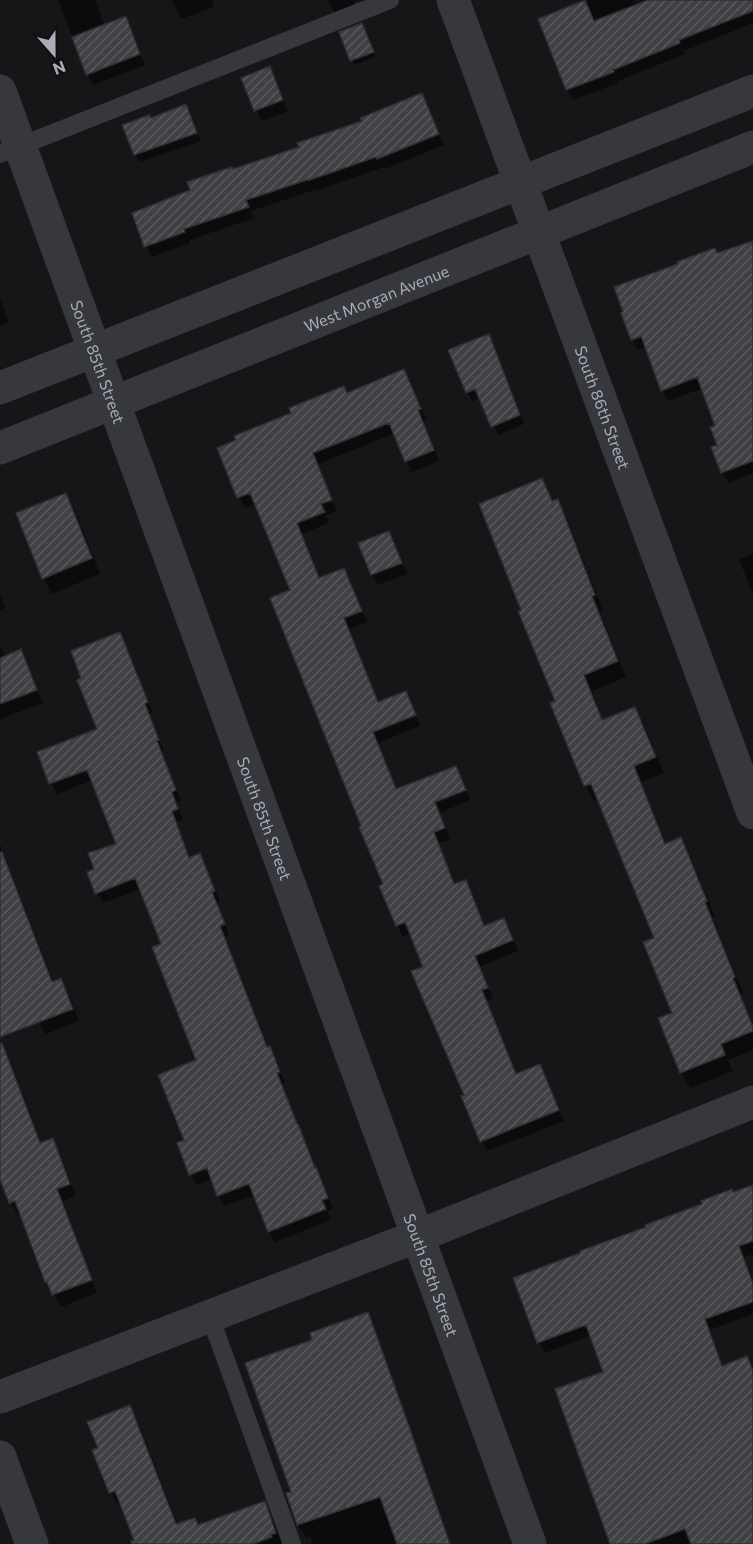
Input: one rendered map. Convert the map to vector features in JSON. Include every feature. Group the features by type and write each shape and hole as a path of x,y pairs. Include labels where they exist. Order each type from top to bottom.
{"street":[{"name":"South 86th Street","path":"453,0 753,813"},
{"name":"South 85th Street","path":"0,91 10,150 114,402 530,1544"},
{"path":"0,388 753,91"},
{"name":"West Morgan Avenue","path":"0,448 753,147"},
{"path":"0,1397 418,1236 753,1102"},
{"path":"0,1457 32,1544"}],"lane":[{"path":"10,150 390,0"},
{"path":"210,1316 292,1544"}],"building":[{"path":"585,0 594,21 648,0 753,0 753,11 679,40 680,43 613,70 614,72 566,90 538,19"},
{"path":"126,16 140,54 86,75 72,37"},
{"path":"362,23 374,52 350,61 339,32"},
{"path":"270,66 283,100 254,111 241,78"},
{"path":"422,93 439,134 377,159 376,157 246,200 249,207 184,229 185,232 144,247 132,213 190,190 187,182 299,147 297,143 362,121 360,118"},
{"path":"186,104 197,133 134,155 122,125 149,115 151,118"},
{"path":"753,241 753,461 721,473 711,447 717,445 710,427 715,426 697,377 661,391 641,336 631,340 614,287 715,248 717,253"},
{"path":"489,334 520,415 491,427 475,389 466,393 448,350"},
{"path":"404,369 421,409 418,410 434,450 405,462 389,423 313,453 332,500 321,504 325,512 297,523 319,578 344,568 362,611 344,618 378,702 406,691 416,715 373,732 396,789 456,766 466,790 435,802 445,828 434,832 454,884 466,880 484,926 504,918 513,940 475,956 488,988 482,990 516,1074 540,1064 559,1110 480,1142 461,1096 464,1095 411,971 423,967 405,922 396,926 379,886 383,884 270,598 290,590 250,493 237,498 217,448 236,440 234,436 291,413 289,408 344,386 347,393"},
{"path":"542,478 552,501 558,499 595,595 592,596 618,661 584,675 602,720 635,707 656,757 634,766 665,844 681,837 753,1027 753,1031 721,1044 725,1055 680,1073 658,1018 672,1013 643,942 654,938 591,784 584,786 550,703 555,701 518,611 521,610 479,504"},
{"path":"66,493 92,558 42,579 16,513"},
{"path":"389,531 402,563 371,575 358,543"},
{"path":"120,632 148,702 145,704 176,790 172,792 178,809 172,811 189,858 200,853 225,924 220,926 267,1047 270,1046 280,1072 277,1073 328,1198 322,1200 326,1209 268,1232 249,1184 217,1196 207,1168 189,1175 177,1143 184,1140 158,1075 196,1060 152,947 161,944 135,878 95,894 87,872 94,869 88,853 116,844 87,770 49,784 37,752 97,729 77,680 81,678 71,651"},
{"path":"21,649 37,690 0,704 0,658"},
{"path":"0,852 2,852 52,982 61,978 73,1009 0,1037"},
{"path":"2,1043 40,1143 53,1138 70,1184 57,1189 92,1280 52,1295 15,1201 9,1203 0,1179 0,1044"},
{"path":"753,1185 753,1241 739,1246 753,1284 753,1302 705,1319 722,1366 747,1356 753,1371 753,1544 691,1544 685,1529 645,1544 610,1544 555,1389 603,1372 586,1325 537,1343 513,1278 646,1227 645,1225 702,1204 701,1201 732,1189 733,1192"},
{"path":"368,1312 450,1544 397,1544 380,1497 297,1525 286,1493 291,1492 245,1363 312,1340 310,1333"},
{"path":"130,1405 176,1524 195,1518 198,1525 265,1501 276,1533 271,1535 272,1537 253,1544 132,1544 131,1541 134,1540 115,1491 109,1493 92,1450 98,1448 87,1422"}]}
